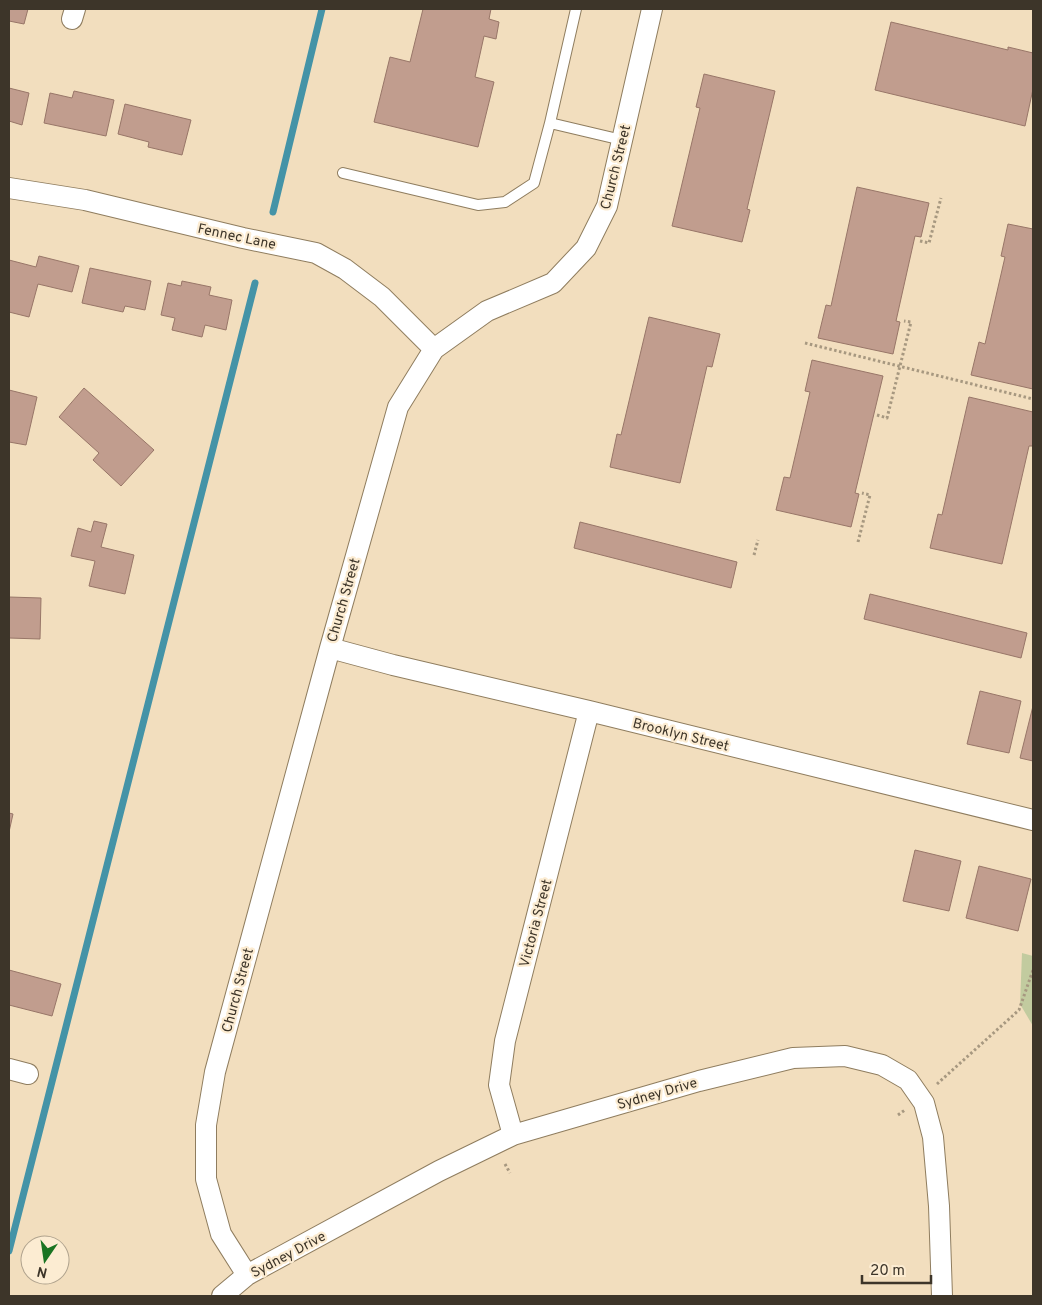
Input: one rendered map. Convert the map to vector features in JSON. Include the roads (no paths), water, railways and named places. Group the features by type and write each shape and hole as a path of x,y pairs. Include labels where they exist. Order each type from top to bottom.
{"street":[{"name":"Church Street","path":"247,1275 221,1234 206,1179 206,1125 215,1072 330,648 398,407 434,349 487,311 553,282 586,248 607,206 652,9"},
{"name":"Fennec Lane","path":"9,188 84,200 243,238 316,253 346,268 382,297 434,349"},
{"name":"Brooklyn Street","path":"330,648 393,665 1033,820"},
{"name":"Victoria Street","path":"513,1134 499,1085 505,1041 590,712"},
{"name":"Sydney Drive","path":"222,1296 247,1275 439,1171 513,1134 699,1081 793,1058 845,1056 882,1065 908,1080 924,1103 934,1137 939,1206 942,1296"},
{"path":"9,1069 28,1074"}],"lane":[{"path":"343,173 478,205 505,202 534,182 550,123 576,9"},
{"path":"550,123 622,140"}],"waterway":[{"path":"273,212 322,9"},
{"path":"9,1251 255,283"}]}
